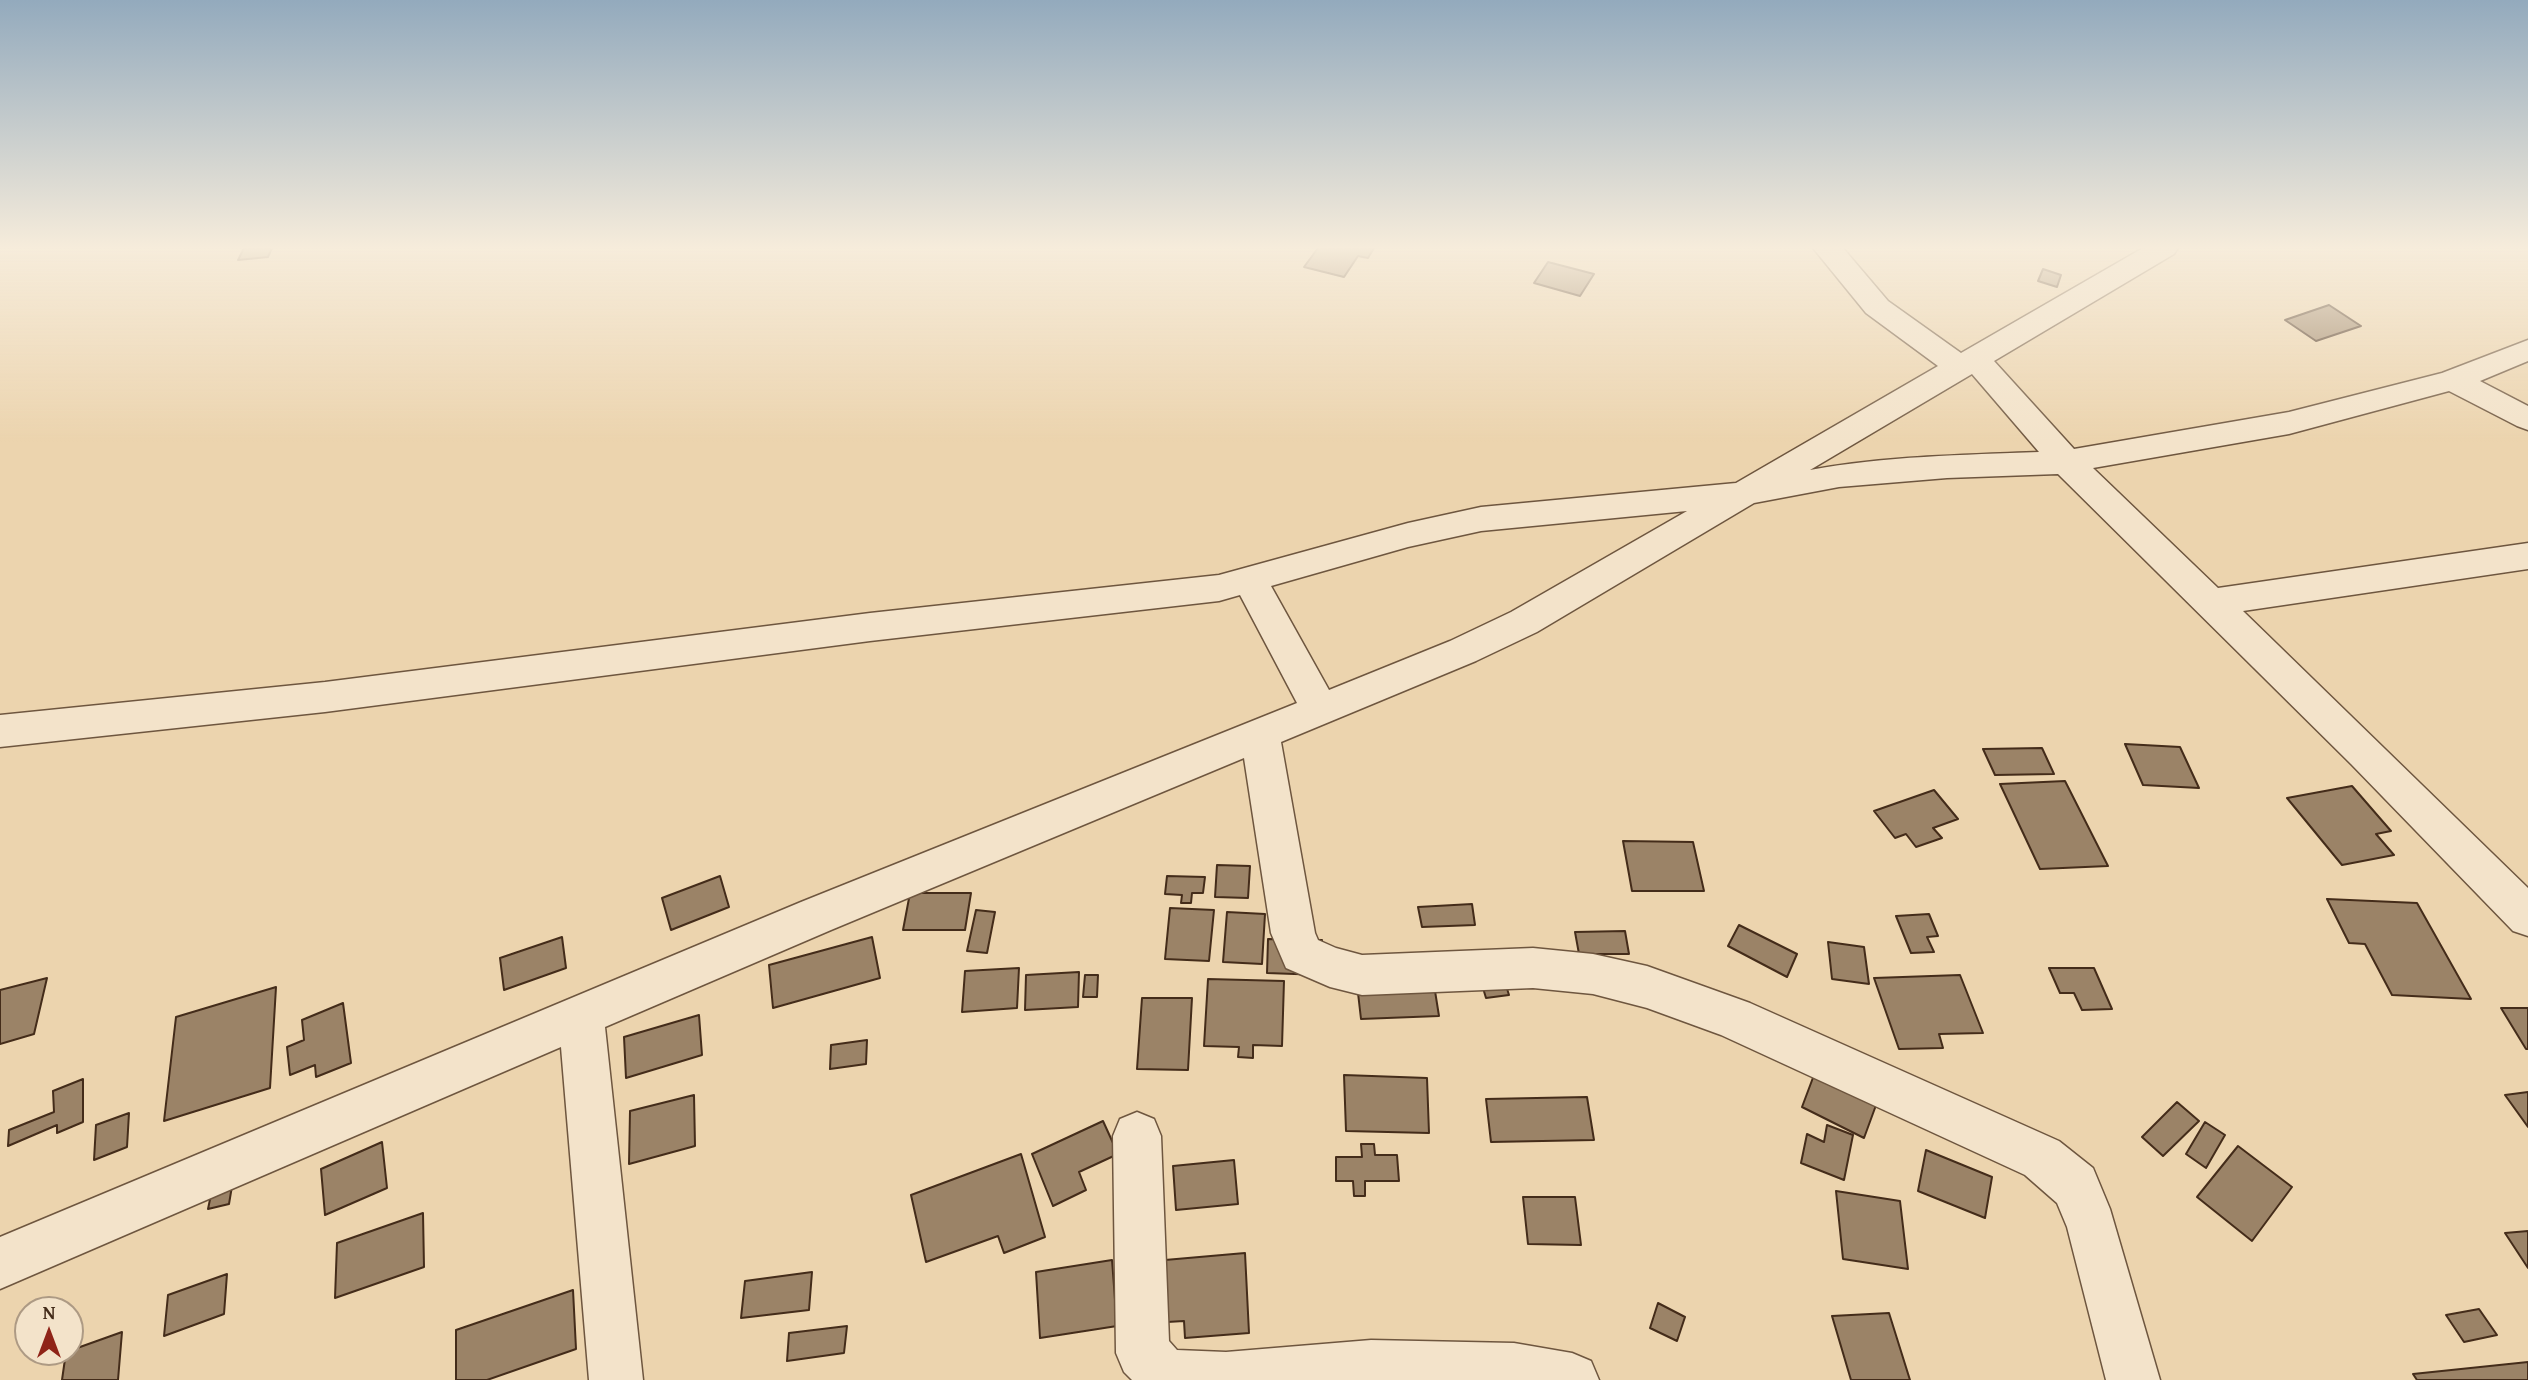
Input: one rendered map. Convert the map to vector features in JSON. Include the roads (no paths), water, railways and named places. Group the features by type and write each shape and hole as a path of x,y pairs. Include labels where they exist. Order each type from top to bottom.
{"street":[{"path":"1886,312 1967,363 2208,603 2365,753 2528,917"},
{"path":"0,1263 816,916 1463,651 1524,622 2054,312"},
{"path":"0,731 325,697 870,627 1219,588 1408,535 1481,519 1741,494 1839,476 1947,467 2066,462 2289,424 2453,380 2528,350"},
{"path":"2453,380 2528,419"},
{"path":"2208,603 2528,555"},
{"path":"1250,581 1319,708"},
{"path":"1260,733 1293,933 1302,954 1330,967 1362,975 1533,968 1593,974 1647,987 1734,1018 2042,1158 2075,1186 2092,1227 2133,1380"},
{"path":"581,1017 617,1380"},
{"path":"1138,1136 1143,1353 1165,1376 1226,1379 1371,1367 1514,1370 1572,1380"}]}
